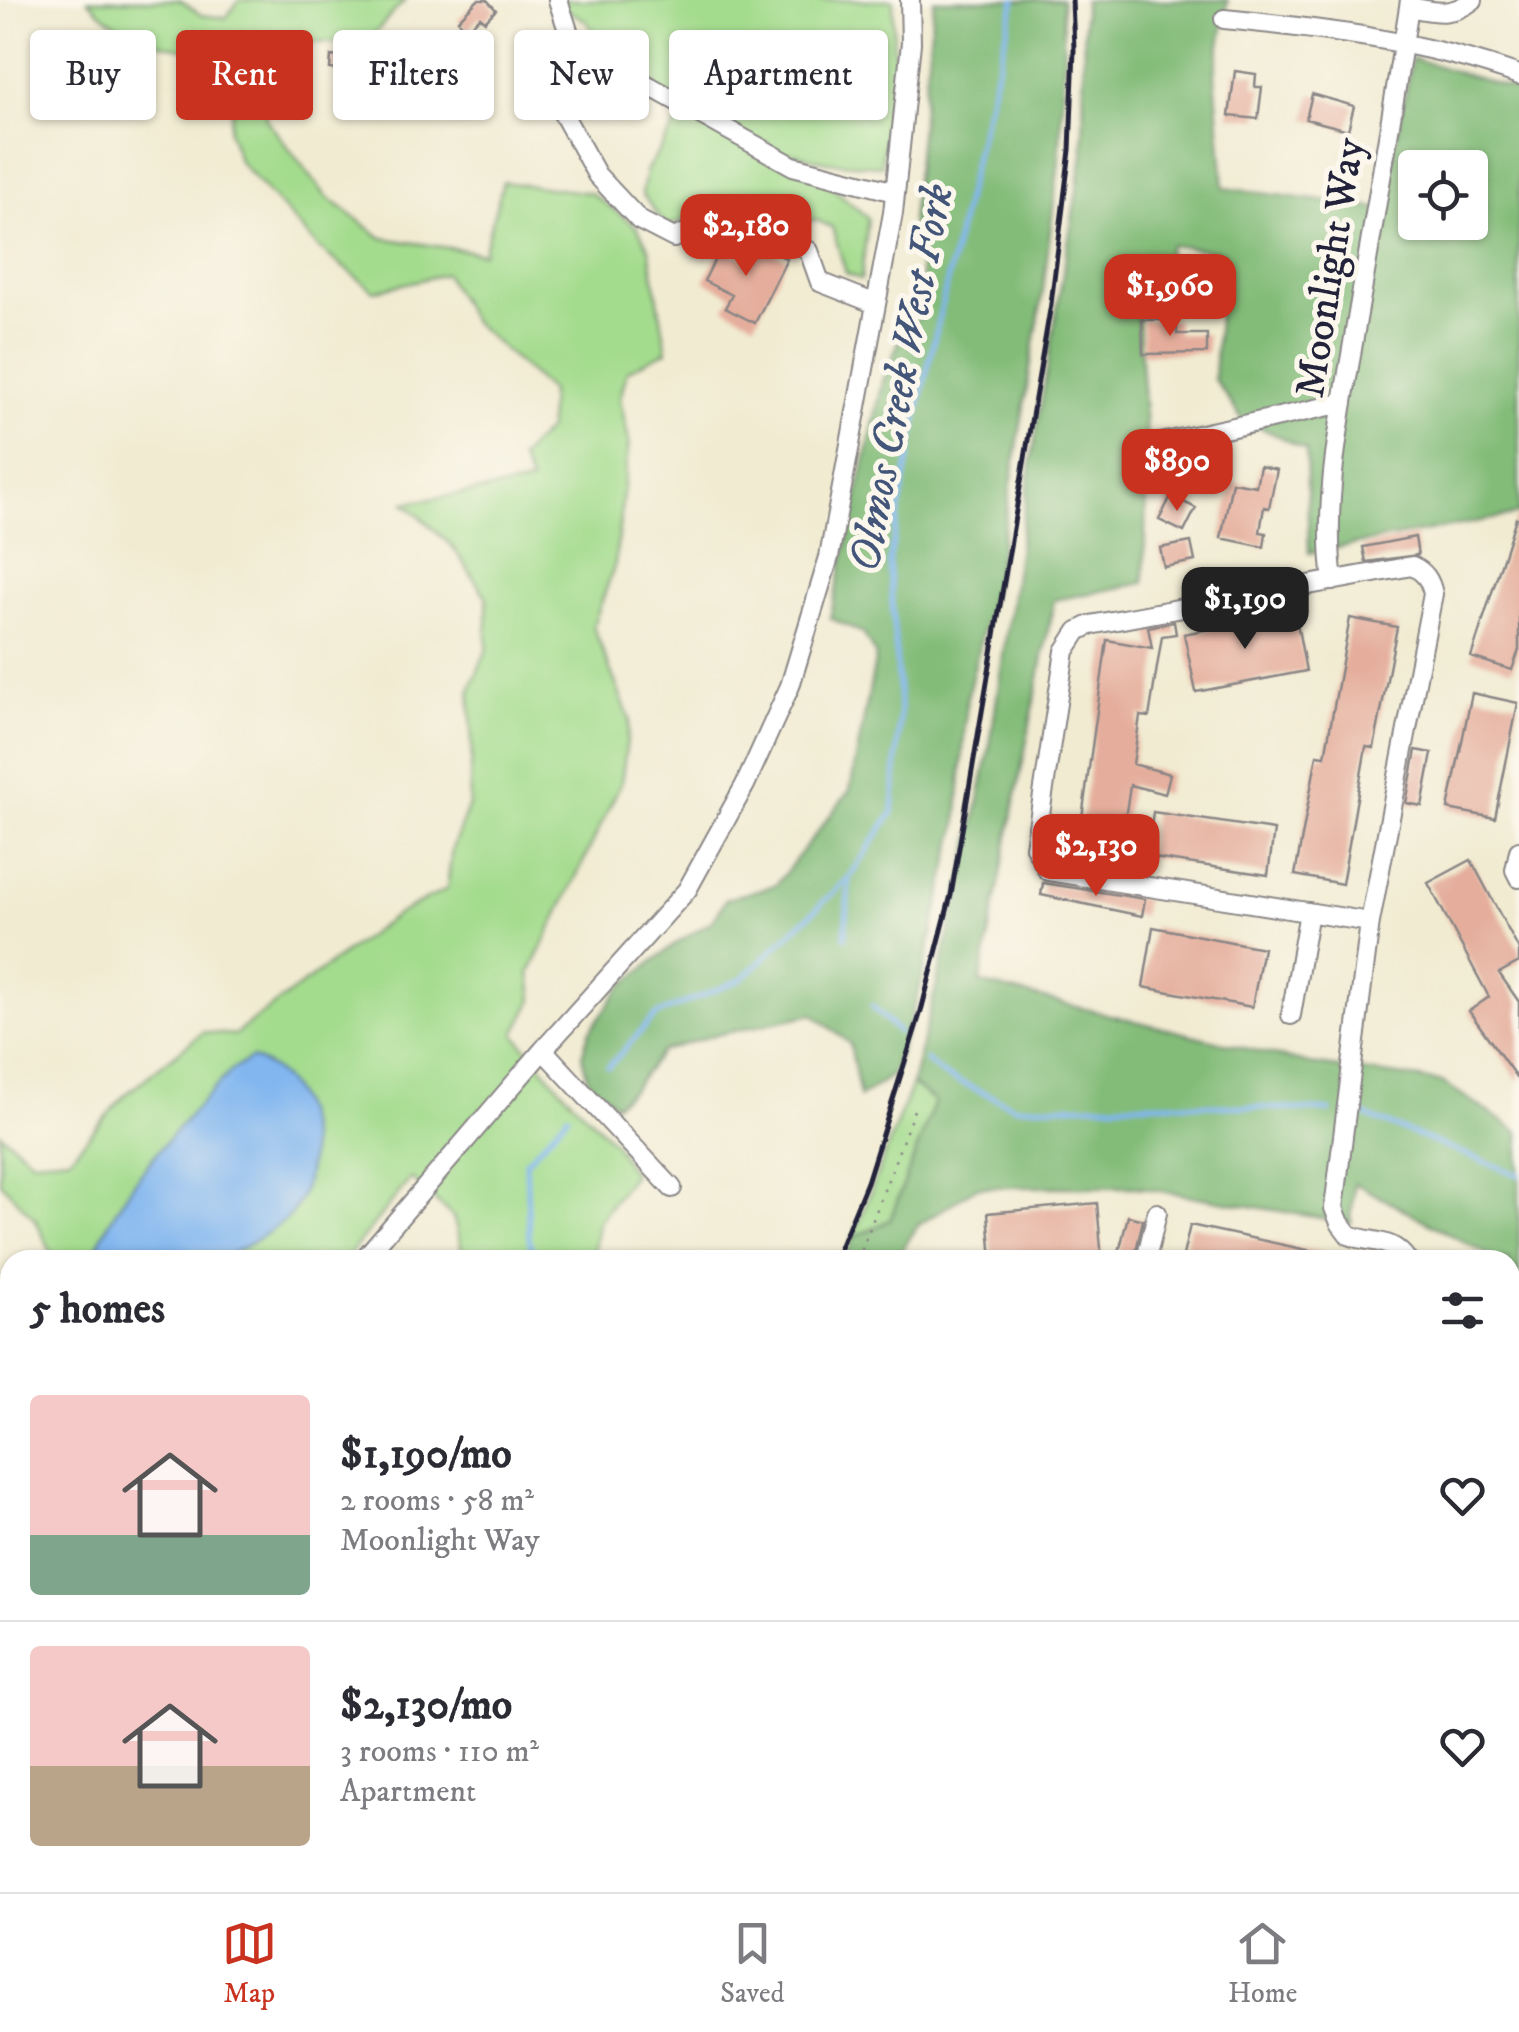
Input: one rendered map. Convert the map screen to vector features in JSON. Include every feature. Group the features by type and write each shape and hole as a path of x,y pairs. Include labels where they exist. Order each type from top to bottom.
{"street":[{"path":"558,0 568,30"},
{"path":"372,1250 687,890 745,785 790,686 828,557 876,304 895,192 911,43 910,0"},
{"path":"1410,4 1443,14 1461,10 1473,0"},
{"name":"Moonlight Way","path":"1334,580 1329,548 1343,403 1410,4"},
{"path":"1224,19 1334,30 1519,75"},
{"path":"649,85 792,166 895,192"},
{"path":"567,120 598,175 639,220 674,238 716,219 777,234 809,251 820,282 876,304"},
{"path":"1156,444 1343,403"},
{"path":"1370,922 1048,871 1035,847 1065,650 1078,631 1090,625 1412,566 1430,582 1434,594 1370,922 1334,1208 1349,1236 1387,1242 1399,1250"},
{"path":"1519,851 1515,870 1519,878"},
{"path":"1291,1014 1309,912"},
{"path":"543,1050 672,1188"},
{"path":"1148,1250 1157,1214"}],"path":[{"path":"862,1250 914,1110"}],"green space":[{"path":"88,0 180,0 201,15 226,18 239,0 405,0 378,30 333,30 333,43 313,43 313,30 176,30 176,48 156,42 156,30 127,30"},
{"path":"551,0 893,0 894,65 888,112 888,30 669,30 669,106 649,77 649,30 593,30 586,21"},
{"path":"934,0 1062,0 1064,62 1059,162 1043,290 997,570 967,698 957,826 919,991 892,1075 860,1097 850,1044 813,1014 662,1051 631,1091 615,1104 588,1080 582,1056 589,1032 622,986 675,944 712,921 726,899 776,885 850,790 876,656 863,633 830,618 883,381 900,339 921,315 924,290 911,220"},
{"path":"1084,0 1228,0 1215,74 1224,188 1383,209 1412,58 1519,91 1519,514 1309,553 1306,450 1241,418 1214,379 1222,252 1170,245 1152,311 1138,318 1147,443 1144,583 1054,600 980,983 1310,1064 1442,1082 1519,1132 1519,1250 1479,1250 1354,1183 1351,1223 1137,1187 977,1187 917,1226 902,1250 848,1250 853,1238 890,1220 935,1102 912,1084 965,869 990,745 1032,458 1083,154"},
{"path":"231,120 267,120 326,196 382,238 483,253 503,182 591,193 637,227 649,249 667,351 627,371 620,399 629,441 615,564 593,626 630,720 621,783 530,973 533,1000 515,1034 560,1088 615,1144 633,1174 599,1221 594,1250 462,1250 453,1217 411,1178 353,1250 50,1250 35,1219 0,1182 0,1133 32,1160 70,1157 125,1095 203,1032 234,1035 396,915 447,889 452,849 469,805 470,690 487,649 487,598 453,547 405,503 531,483 520,458 548,429 550,391 471,320 445,274 374,291 319,248 239,161 229,132"},
{"path":"679,120 887,120 881,166 827,162 792,153 868,218 861,280 846,273 832,227 816,220 764,227 704,215 666,226 642,194 646,171"},
{"path":"912,1084 935,1102 890,1220 853,1238"}],"water":[{"path":"251,1058 272,1068 300,1104 310,1150 308,1173 290,1215 238,1250 96,1250 139,1176 232,1070"}],"building":[{"path":"478,0 487,0 496,10 485,21 480,17 467,30 458,20"},
{"path":"1235,71 1256,74 1255,87 1262,87 1258,119 1229,116"},
{"path":"1312,94 1354,106 1348,130 1306,119"},
{"path":"755,243 787,259 755,323 725,308 732,295 704,281 721,247 747,260"},
{"path":"1142,320 1177,320 1177,334 1207,334 1207,353 1143,354"},
{"path":"1260,466 1277,470 1269,508 1264,507 1260,532 1266,533 1264,547 1221,538 1232,482 1256,486"},
{"path":"1171,496 1196,508 1184,532 1159,520"},
{"path":"1516,518 1519,650 1512,670 1471,657"},
{"path":"1415,537 1418,555 1366,562 1363,547"},
{"path":"1191,542 1195,561 1164,567 1160,548"},
{"path":"1295,612 1306,671 1196,692 1184,634"},
{"path":"1350,618 1397,627 1374,748 1366,747 1342,884 1295,875 1317,755 1325,756"},
{"path":"1174,622 1176,634 1162,636 1149,717 1140,716 1133,764 1170,774 1165,794 1130,785 1121,846 1079,839 1107,640 1152,648 1148,627"},
{"path":"1472,693 1518,703 1495,818 1448,809"},
{"path":"1416,750 1432,753 1422,806 1406,803"},
{"path":"1153,812 1274,830 1268,875 1147,857"},
{"path":"1471,860 1519,950 1519,962 1499,973 1519,1002 1519,1081 1469,1011 1489,997 1428,883"},
{"path":"1043,883 1145,899 1142,916 1041,895"},
{"path":"1153,927 1263,948 1252,1007 1143,987"},
{"path":"1097,1203 1101,1250 991,1250 988,1213"},
{"path":"1128,1216 1143,1220 1136,1250 1120,1250"},
{"path":"1190,1225 1307,1250 1184,1250"}],"waterway":[{"name":"Olmos Creek West Fork","path":"608,1067 656,1015 742,979 849,878 893,812 900,709 889,563 978,143 1015,0"},
{"path":"845,937 849,881"},
{"path":"872,1006 898,1032"},
{"path":"926,1060 943,1075 1016,1107 1169,1103 1330,1111"},
{"path":"1359,1113 1519,1175"},
{"path":"532,1250 526,1162 568,1115"}],"railway":[{"path":"839,1250 867,1182 921,1011 951,895 1051,304 1070,150 1072,0"}]}
